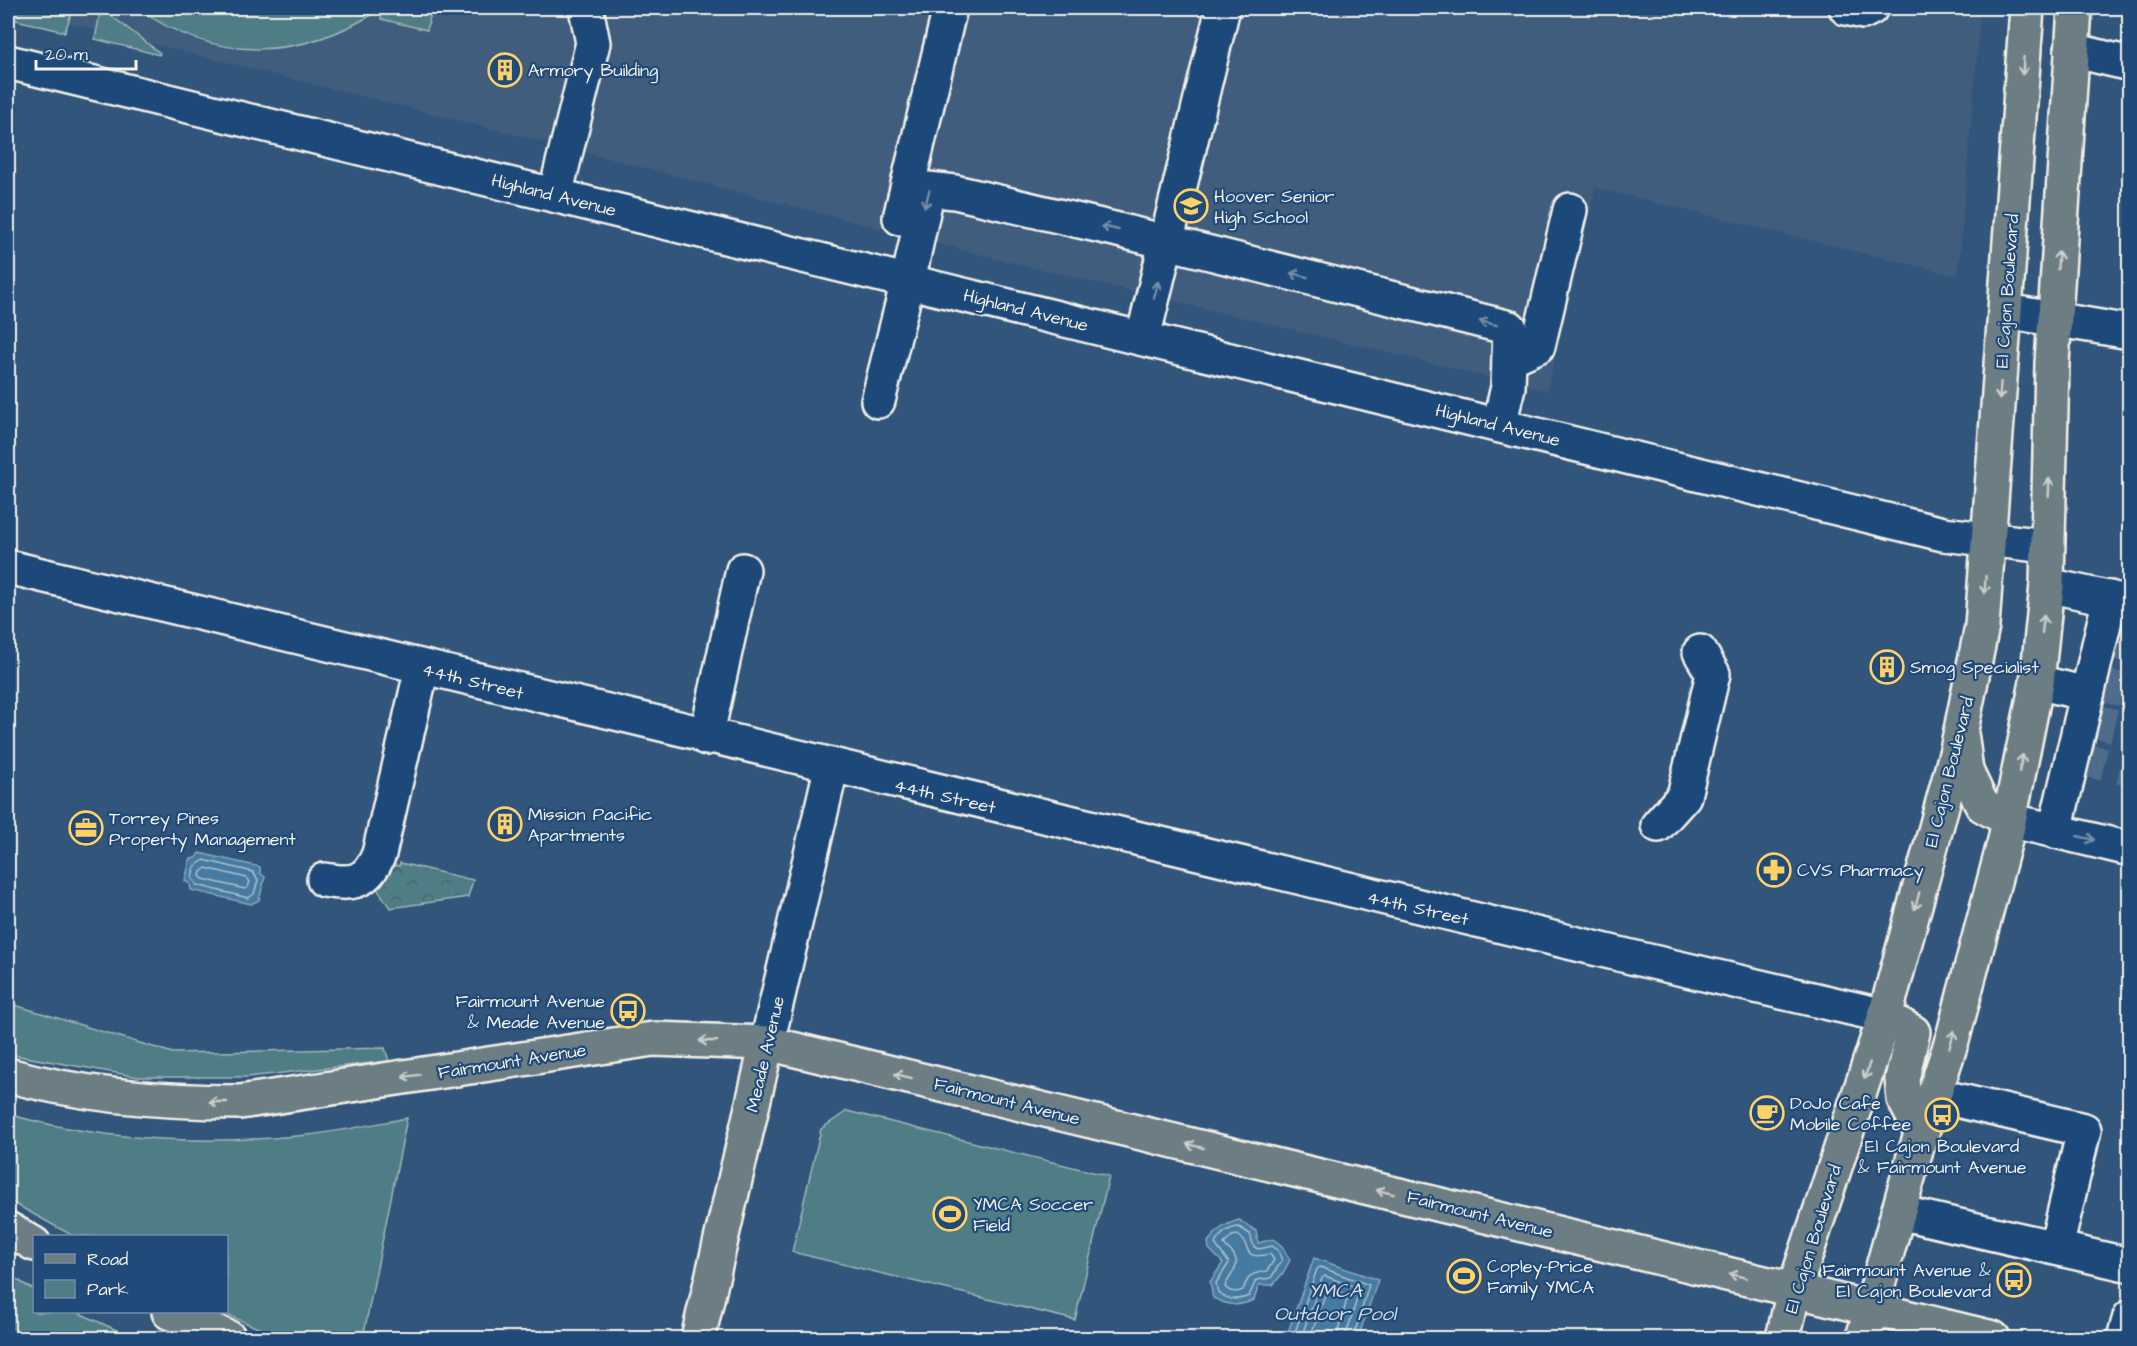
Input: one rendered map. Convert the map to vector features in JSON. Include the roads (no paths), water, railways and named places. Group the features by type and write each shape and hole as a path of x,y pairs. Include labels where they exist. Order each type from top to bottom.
{"main road":[{"name":"El Cajon Boulevard","path":"1783,1338 1794,1290 1885,1016 1943,804 1961,731 1982,626 2027,8"},
{"path":"1867,1323 1898,1212 1953,1037 2009,820 2037,682 2048,585 2047,546 2054,319 2075,8"},
{"path":"1961,731 1966,771 1982,805 2009,820"},
{"path":"1885,1016 1913,1032 1902,1079 1904,1099 1922,1133"},
{"name":"Fairmount Avenue","path":"8,1075 45,1085 122,1096 179,1102 240,1102 653,1039 767,1043 1794,1290 1867,1323 1993,1338"},
{"name":"Meade Avenue","path":"698,1338 767,1043"},
{"path":"8,1229 33,1243"},
{"path":"173,1313 228,1338"}],"street":[{"path":"555,195 593,43 586,8"},
{"path":"878,400 897,278 950,8"},
{"path":"1143,338 1223,8"},
{"path":"1846,8 1863,12 1871,8"},
{"path":"2072,50 2130,64"},
{"name":"Highland Avenue","path":"8,62 1943,534 2047,546"},
{"path":"897,278 928,189 955,192 1168,242 1510,328 1508,387 1499,425"},
{"path":"1509,359 1538,346 1570,210"},
{"path":"2006,311 2130,332"},
{"name":"44th Street","path":"8,567 831,769 1885,1016"},
{"path":"706,738 743,570"},
{"path":"2048,585 2120,600 2087,694 2055,831"},
{"path":"1658,825 1684,796 1687,785 1713,674 1700,652"},
{"path":"324,880 344,884 354,883 363,878 376,863 422,668"},
{"path":"2037,682 2087,694"},
{"name":"Meade Avenue","path":"767,1043 831,769"},
{"path":"2009,820 2129,845"},
{"path":"1935,1095 2084,1130 2056,1248"},
{"path":"1898,1212 2130,1265"},
{"path":"2124,1338 2130,1317"}],"water":[{"path":"199,853 260,867 260,873 265,877 259,900 251,904 191,890 190,884 185,881 190,859 196,858"},
{"path":"1239,1220 1256,1231 1258,1243 1273,1239 1282,1246 1290,1260 1273,1285 1259,1285 1254,1300 1234,1305 1213,1298 1210,1282 1223,1263 1209,1249 1208,1242 1222,1228"},
{"name":"YMCA Outdoor Pool","path":"1314,1258 1378,1280 1358,1338 1286,1338"}],"tunnel":[{"path":"2100,640 2130,646"},
{"path":"2090,683 2130,691"},
{"path":"2082,718 2130,729"},
{"path":"2072,757 2130,770"}],"place":[{"name":"Armory Building","path":"505,70"},
{"name":"Hoover Senior High School","path":"1191,206"},
{"name":"Smog Specialist","path":"1887,667"},
{"name":"Mission Pacific Apartments","path":"505,824"},
{"name":"Torrey Pines Property Management","path":"86,828"},
{"name":"CVS Pharmacy","path":"1774,870"},
{"name":"Fairmount Avenue & Meade Avenue","path":"628,1011"},
{"name":"DoJo Cafe Mobile Coffee","path":"1767,1113"},
{"name":"El Cajon Boulevard & Fairmount Avenue","path":"1942,1115"},
{"name":"YMCA Soccer Field","path":"950,1214"},
{"name":"Copley-Price Family YMCA","path":"1464,1276"},
{"name":"Fairmount Avenue & El Cajon Boulevard","path":"2014,1280"}]}
